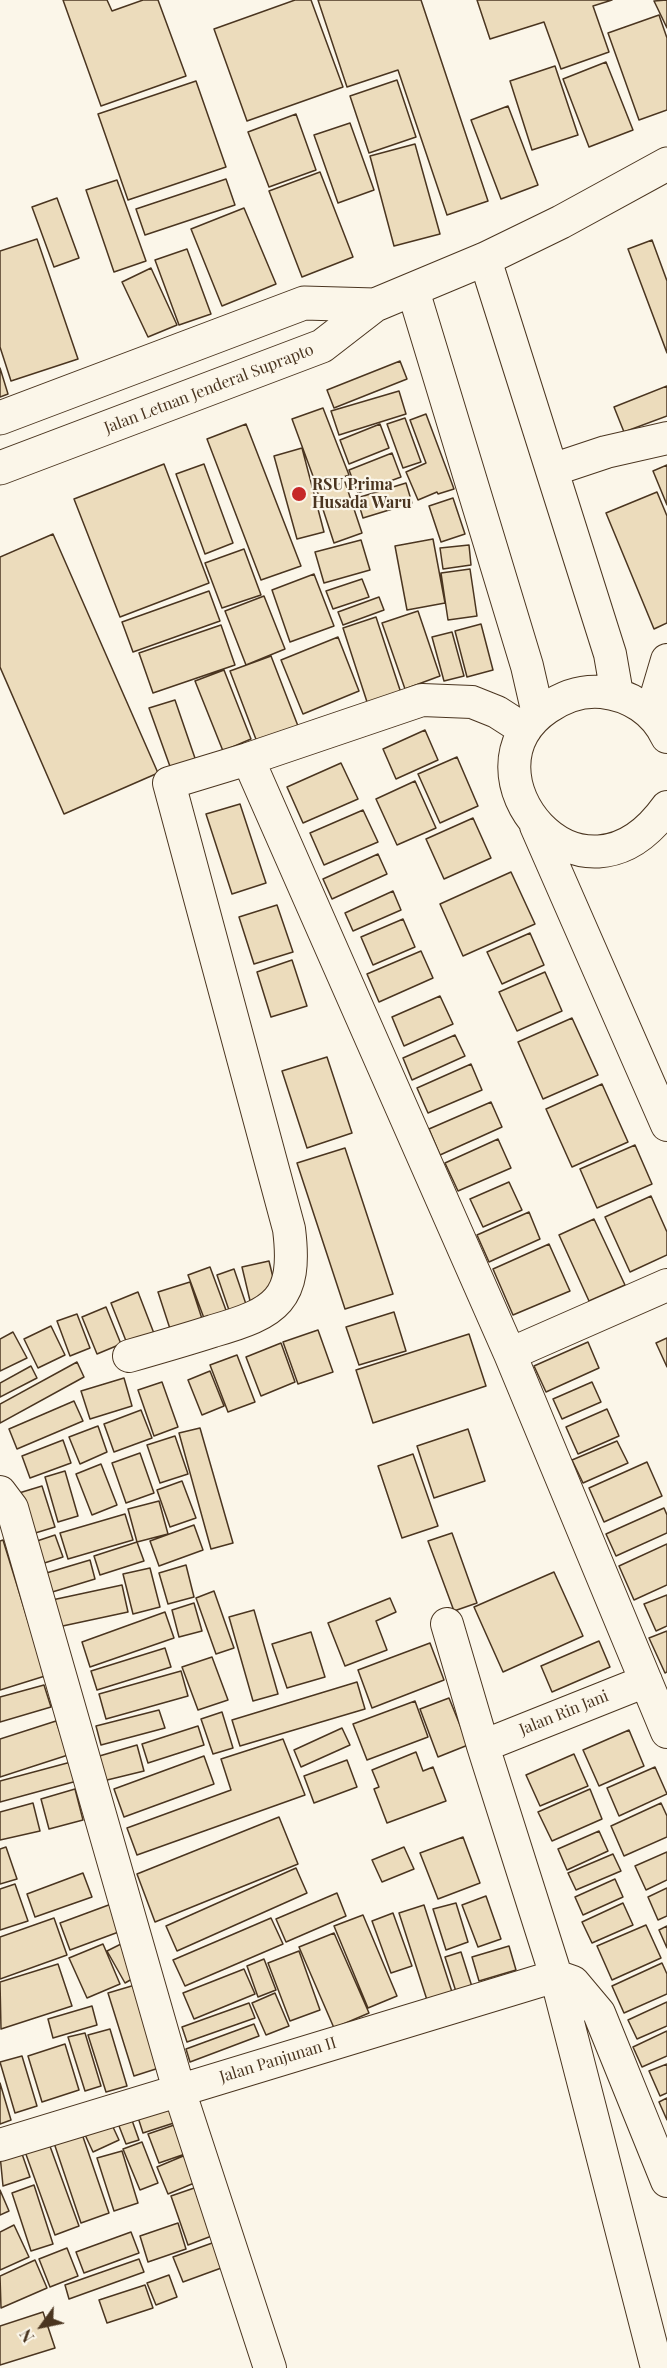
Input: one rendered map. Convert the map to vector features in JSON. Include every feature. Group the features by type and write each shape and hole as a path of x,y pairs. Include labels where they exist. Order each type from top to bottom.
{"main road":[{"path":"0,418 304,303 334,302 375,305 485,259 561,222 667,164"},
{"name":"Jalan Letnan Jenderal Suprapto","path":"0,468 322,346 375,305"}],"street":[{"path":"485,259 610,654 617,694"},
{"path":"413,290 526,666 532,722"},
{"path":"552,470 606,452 667,438"},
{"path":"659,725 667,660"},
{"path":"659,725 635,702 617,694 589,691 562,698 532,722 516,755 516,780 523,804 536,826 667,1125"},
{"path":"129,1356 259,1316 282,1295 290,1276 289,1230 169,783 248,759 422,700 472,702 532,722"},
{"path":"248,759 510,1354 667,1732"},
{"path":"536,826 557,842 573,848 607,851 632,843 652,827 667,807"},
{"path":"510,1354 667,1285"},
{"path":"0,1492 12,1508 179,2090 270,2368"},
{"path":"447,1624 556,1976 657,2368"},
{"name":"Jalan Rin Jani","path":"483,1746 646,1681"},
{"path":"556,1976 573,1982 599,2013 667,2181"},
{"name":"Jalan Panjunan II","path":"0,2145 556,1976"}],"building":[{"path":"63,0 107,0 112,11 143,0 158,0 186,76 101,106"},
{"path":"295,0 311,0 343,87 247,121 214,29"},
{"path":"318,0 421,0 488,201 447,215 398,70 347,87"},
{"path":"477,0 612,0 593,6 609,52 561,69 544,22 490,39"},
{"path":"667,0 667,28 654,1"},
{"path":"659,15 667,38 667,110 639,120 608,33"},
{"path":"606,62 633,130 589,147 563,79"},
{"path":"555,66 578,135 532,150 510,81"},
{"path":"397,80 416,137 369,153 350,96"},
{"path":"196,81 226,167 128,200 98,114"},
{"path":"508,106 538,185 501,199 471,120"},
{"path":"296,114 316,170 269,187 248,132"},
{"path":"350,123 374,190 338,203 314,135"},
{"path":"415,144 440,234 394,246 370,156"},
{"path":"320,172 353,257 302,277 269,191"},
{"path":"226,179 235,205 145,235 136,209"},
{"path":"117,180 146,261 114,272 86,190"},
{"path":"57,198 79,258 54,267 32,207"},
{"path":"244,208 276,284 222,306 191,229"},
{"path":"37,239 78,359 11,381 0,347 0,251"},
{"path":"652,240 667,281 667,353 628,249"},
{"path":"187,249 211,314 179,325 155,260"},
{"path":"151,268 177,325 148,337 122,282"},
{"path":"400,361 407,379 334,408 327,390"},
{"path":"0,368 8,394 0,397"},
{"path":"667,386 667,416 624,432 614,407"},
{"path":"399,391 406,414 339,435 331,411"},
{"path":"323,408 349,475 317,487 292,419"},
{"path":"426,414 454,489 438,494 437,492 418,500 406,472 426,463 410,420"},
{"path":"405,418 421,462 403,468 387,424"},
{"path":"246,424 301,566 261,580 207,439"},
{"path":"380,424 389,448 349,464 340,440"},
{"name":"RSU Prima Husada Waru","path":"302,448 324,532 297,539 274,456"},
{"path":"392,453 401,477 358,493 349,470"},
{"path":"164,464 209,583 120,617 74,499"},
{"path":"204,464 233,543 205,554 176,474"},
{"path":"667,465 667,505 653,471"},
{"path":"345,482 362,533 334,543 317,491"},
{"path":"406,483 412,503 363,518 357,498"},
{"path":"657,492 667,516 667,623 654,629 606,513"},
{"path":"453,498 465,534 441,542 429,506"},
{"path":"53,534 158,773 64,814 0,667 0,557"},
{"path":"433,539 445,603 407,610 395,546"},
{"path":"361,540 370,570 324,583 315,552"},
{"path":"469,545 471,565 443,569 440,548"},
{"path":"244,549 261,595 222,608 205,563"},
{"path":"470,569 477,616 448,620 441,573"},
{"path":"314,574 334,626 290,642 272,590"},
{"path":"362,579 369,597 333,609 326,591"},
{"path":"209,591 220,621 133,652 122,622"},
{"path":"264,596 285,649 246,665 225,611"},
{"path":"379,597 384,610 343,625 338,612"},
{"path":"418,611 440,676 405,689 382,623"},
{"path":"376,617 401,693 368,705 343,628"},
{"path":"481,624 493,670 467,677 455,631"},
{"path":"221,625 235,665 153,693 139,653"},
{"path":"452,632 464,676 444,681 432,637"},
{"path":"338,637 359,691 303,714 281,660"},
{"path":"271,656 298,726 257,742 230,671"},
{"path":"224,670 251,739 223,751 195,681"},
{"path":"175,700 197,764 172,772 149,708"},
{"path":"425,730 438,760 396,779 383,749"},
{"path":"457,757 478,806 440,823 418,774"},
{"path":"341,763 358,799 303,823 287,787"},
{"path":"415,781 436,828 397,845 376,799"},
{"path":"240,804 266,883 232,894 206,814"},
{"path":"363,810 378,842 324,865 310,833"},
{"path":"473,818 491,858 444,879 426,839"},
{"path":"378,854 387,874 332,899 323,879"},
{"path":"511,872 535,924 463,956 440,904"},
{"path":"393,891 401,910 353,931 345,913"},
{"path":"277,905 293,952 254,964 239,917"},
{"path":"403,919 415,947 373,965 361,937"},
{"path":"530,933 544,965 502,984 487,952"},
{"path":"421,951 433,978 379,1002 367,974"},
{"path":"292,960 307,1006 271,1017 257,972"},
{"path":"545,972 562,1011 517,1031 499,992"},
{"path":"440,996 453,1024 404,1046 392,1017"},
{"path":"572,1018 598,1075 543,1099 518,1042"},
{"path":"455,1035 465,1056 412,1080 403,1058"},
{"path":"327,1057 352,1133 307,1148 282,1071"},
{"path":"471,1064 482,1090 428,1113 417,1088"},
{"path":"602,1084 628,1142 572,1167 546,1109"},
{"path":"491,1102 502,1127 440,1155 429,1129"},
{"path":"498,1139 511,1168 458,1191 445,1163"},
{"path":"635,1145 652,1184 597,1208 580,1169"},
{"path":"345,1148 393,1294 345,1309 297,1163"},
{"path":"509,1182 522,1210 483,1227 470,1199"},
{"path":"651,1196 667,1232 667,1255 630,1272 605,1217"},
{"path":"529,1212 540,1239 489,1262 477,1235"},
{"path":"594,1219 625,1285 589,1301 559,1235"},
{"path":"549,1244 570,1291 513,1315 493,1269"},
{"path":"269,1261 278,1298 251,1305 242,1267"},
{"path":"210,1267 230,1321 208,1329 188,1275"},
{"path":"234,1269 249,1313 232,1319 217,1275"},
{"path":"190,1282 205,1328 173,1338 158,1292"},
{"path":"138,1292 155,1336 128,1346 111,1303"},
{"path":"106,1307 121,1344 97,1354 82,1317"},
{"path":"394,1312 406,1351 359,1365 346,1327"},
{"path":"77,1314 90,1348 70,1356 57,1321"},
{"path":"51,1326 65,1355 38,1368 24,1339"},
{"path":"318,1330 333,1372 298,1384 283,1342"},
{"path":"13,1332 27,1358 0,1371 0,1339"},
{"path":"469,1334 486,1386 373,1423 356,1370"},
{"path":"667,1338 667,1367 656,1343"},
{"path":"588,1342 599,1368 546,1392 534,1366"},
{"path":"281,1343 295,1382 261,1396 246,1357"},
{"path":"237,1355 255,1402 228,1412 210,1365"},
{"path":"77,1362 84,1377 0,1423 0,1404"},
{"path":"31,1366 37,1378 0,1397 0,1383"},
{"path":"210,1371 224,1406 202,1415 188,1380"},
{"path":"124,1378 132,1406 90,1419 81,1391"},
{"path":"162,1382 178,1427 154,1436 138,1390"},
{"path":"592,1382 601,1402 562,1419 553,1399"},
{"path":"74,1401 83,1421 17,1449 9,1429"},
{"path":"607,1409 619,1436 578,1454 566,1427"},
{"path":"141,1410 152,1438 114,1452 104,1424"},
{"path":"98,1426 107,1452 80,1464 69,1437"},
{"path":"200,1428 233,1543 211,1549 179,1433"},
{"path":"468,1429 485,1481 434,1498 417,1446"},
{"path":"175,1436 188,1474 160,1483 147,1445"},
{"path":"63,1440 71,1463 30,1478 22,1456"},
{"path":"617,1441 628,1463 583,1483 572,1460"},
{"path":"140,1453 154,1493 126,1503 112,1463"},
{"path":"413,1454 438,1526 402,1538 378,1466"},
{"path":"647,1462 662,1496 604,1522 589,1488"},
{"path":"101,1464 117,1505 92,1515 76,1474"},
{"path":"65,1471 78,1516 58,1522 45,1477"},
{"path":"182,1481 196,1518 170,1527 157,1490"},
{"path":"42,1486 55,1527 32,1534 19,1493"},
{"path":"159,1501 168,1534 137,1542 128,1509"},
{"path":"664,1508 667,1515 667,1533 616,1556 606,1534"},
{"path":"125,1514 133,1540 68,1559 60,1533"},
{"path":"194,1525 203,1550 159,1566 150,1541"},
{"path":"452,1533 477,1603 454,1611 428,1541"},
{"path":"55,1535 63,1557 32,1567 25,1545"},
{"path":"3,1540 45,1676 0,1690 0,1541"},
{"path":"137,1542 144,1561 100,1575 94,1556"},
{"path":"667,1544 667,1585 634,1600 619,1566"},
{"path":"90,1560 95,1579 49,1593 43,1574"},
{"path":"186,1565 194,1597 168,1604 159,1573"},
{"path":"150,1568 160,1607 133,1614 123,1574"},
{"path":"554,1572 583,1636 503,1672 474,1607"},
{"path":"122,1585 128,1612 58,1627 52,1600"},
{"path":"214,1591 234,1648 216,1654 196,1598"},
{"path":"667,1595 667,1626 656,1631 644,1604"},
{"path":"390,1598 396,1612 376,1621 387,1650 345,1666 328,1623"},
{"path":"194,1603 202,1631 179,1637 172,1610"},
{"path":"254,1610 278,1694 253,1701 229,1617"},
{"path":"165,1612 174,1638 90,1667 82,1642"},
{"path":"667,1631 667,1672 665,1673 649,1638"},
{"path":"311,1632 325,1677 287,1688 272,1644"},
{"path":"599,1641 610,1667 552,1692 541,1666"},
{"path":"430,1643 444,1680 372,1708 358,1670"},
{"path":"165,1648 171,1667 97,1690 91,1671"},
{"path":"212,1657 228,1700 198,1710 182,1667"},
{"path":"181,1671 188,1696 106,1719 99,1694"},
{"path":"357,1682 365,1709 240,1746 232,1720"},
{"path":"44,1685 51,1707 0,1722 0,1697"},
{"path":"449,1698 468,1745 438,1757 420,1709"},
{"path":"415,1701 428,1737 367,1760 353,1724"},
{"path":"159,1710 165,1728 101,1745 96,1726"},
{"path":"222,1712 233,1748 213,1754 201,1719"},
{"path":"56,1721 68,1755 0,1777 0,1739"},
{"path":"198,1726 204,1745 148,1763 142,1744"},
{"path":"342,1728 350,1745 301,1767 294,1750"},
{"path":"629,1730 644,1766 599,1786 583,1750"},
{"path":"283,1739 305,1795 137,1855 127,1828 231,1790 221,1759"},
{"path":"137,1745 144,1771 103,1781 96,1757"},
{"path":"416,1752 423,1771 433,1767 446,1801 387,1823 374,1789 379,1787 372,1770"},
{"path":"574,1754 588,1786 540,1806 526,1775"},
{"path":"204,1756 214,1784 124,1817 114,1789"},
{"path":"347,1760 357,1787 314,1803 304,1776"},
{"path":"71,1762 77,1781 0,1802 0,1781"},
{"path":"655,1767 667,1794 619,1816 607,1788"},
{"path":"75,1789 83,1820 49,1829 41,1799"},
{"path":"590,1789 602,1819 552,1841 538,1812"},
{"path":"33,1803 40,1831 0,1840 0,1812"},
{"path":"661,1803 667,1816 667,1837 624,1856 611,1826"},
{"path":"279,1817 298,1864 155,1922 137,1874"},
{"path":"599,1831 608,1851 567,1870 558,1849"},
{"path":"463,1837 480,1883 438,1899 420,1853"},
{"path":"6,1847 17,1879 0,1884 0,1849"},
{"path":"404,1847 414,1869 382,1882 372,1860"},
{"path":"667,1852 667,1880 646,1890 635,1866"},
{"path":"613,1854 621,1871 576,1890 568,1873"},
{"path":"296,1868 307,1893 177,1951 166,1926"},
{"path":"83,1873 92,1897 35,1917 27,1894"},
{"path":"615,1879 623,1897 583,1915 575,1897"},
{"path":"15,1884 28,1921 0,1930 0,1889"},
{"path":"667,1888 667,1916 658,1920 648,1897"},
{"path":"337,1893 346,1916 286,1942 276,1919"},
{"path":"486,1896 501,1939 478,1947 462,1905"},
{"path":"114,1903 124,1930 70,1950 60,1923"},
{"path":"456,1903 468,1942 446,1950 433,1909"},
{"path":"623,1903 633,1925 592,1943 582,1922"},
{"path":"424,1905 452,1992 427,2000 399,1913"},
{"path":"393,1913 412,1966 391,1973 372,1921"},
{"path":"363,1915 397,1996 368,2008 334,1926"},
{"path":"54,1918 67,1955 0,1979 0,1937"},
{"path":"271,1918 283,1944 185,1986 173,1960"},
{"path":"646,1925 661,1958 612,1980 597,1946"},
{"path":"667,1926 667,1948 659,1930"},
{"path":"334,1933 369,2013 334,2028 299,1947"},
{"path":"123,1943 141,1974 125,1983 107,1951"},
{"path":"103,1944 120,1984 87,1998 69,1958"},
{"path":"509,1946 516,1970 479,1981 472,1957"},
{"path":"299,1951 320,2010 290,2021 268,1963"},
{"path":"461,1952 474,1993 458,1998 445,1957"},
{"path":"264,1959 276,1990 258,1997 247,1966"},
{"path":"662,1963 667,1974 667,1994 624,2013 612,1986"},
{"path":"58,1964 72,2006 1,2029 0,1982"},
{"path":"244,1969 255,1994 194,2019 183,1993"},
{"path":"135,1985 162,2067 134,2076 108,1993"},
{"path":"275,1993 289,2026 266,2035 252,2003"},
{"path":"667,2002 667,2026 637,2039 628,2020"},
{"path":"249,2003 255,2018 187,2042 182,2027"},
{"path":"92,2006 97,2025 53,2038 48,2019"},
{"path":"254,2024 259,2036 190,2062 186,2049"},
{"path":"110,2029 127,2086 106,2092 88,2035"},
{"path":"667,2031 667,2056 642,2067 633,2047"},
{"path":"85,2033 101,2086 85,2091 68,2037"},
{"path":"65,2044 79,2090 42,2102 28,2056"},
{"path":"22,2056 37,2106 15,2113 0,2062"},
{"path":"667,2064 667,2093 660,2096 649,2071"},
{"path":"0,2083 11,2120 0,2124"},
{"path":"172,2093 180,2121 143,2133 134,2105"},
{"path":"667,2098 667,2120 659,2102"},
{"path":"128,2109 139,2140 126,2144 114,2113"},
{"path":"107,2114 119,2140 93,2152 81,2126"},
{"path":"177,2124 188,2153 159,2163 148,2134"},
{"path":"81,2131 109,2213 81,2223 53,2140"},
{"path":"47,2138 79,2226 55,2235 23,2146"},
{"path":"142,2142 158,2183 140,2190 123,2149"},
{"path":"20,2148 30,2177 3,2186 0,2155"},
{"path":"122,2151 138,2203 114,2211 97,2158"},
{"path":"188,2154 199,2181 168,2194 157,2167"},
{"path":"34,2185 53,2244 31,2251 12,2193"},
{"path":"200,2186 217,2234 188,2245 171,2196"},
{"path":"0,2190 9,2211 0,2215"},
{"path":"178,2223 186,2249 148,2262 140,2236"},
{"path":"14,2225 29,2257 0,2270 0,2232"},
{"path":"131,2232 139,2253 84,2273 76,2252"},
{"path":"215,2242 224,2267 183,2282 173,2257"},
{"path":"67,2248 78,2276 50,2287 39,2259"},
{"path":"139,2259 144,2272 69,2299 65,2285"},
{"path":"35,2260 47,2288 1,2308 0,2276"},
{"path":"169,2275 177,2297 156,2305 147,2283"},
{"path":"145,2285 153,2308 107,2323 99,2300"},
{"path":"43,2312 55,2348 0,2365 0,2326"}],"place":[{"name":"RSU Prima Husada Waru","path":"299,494"}]}
